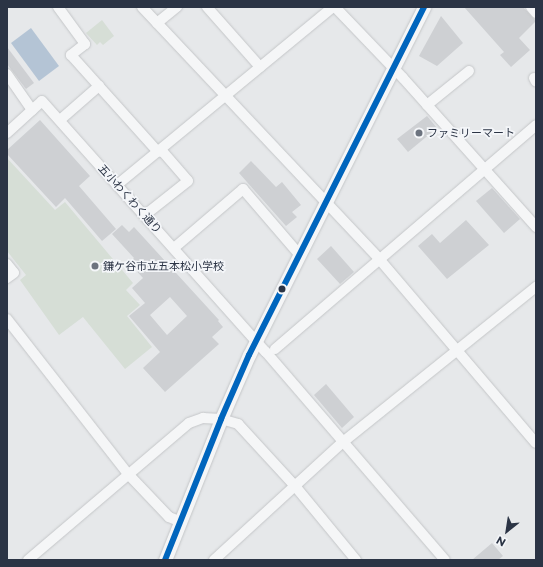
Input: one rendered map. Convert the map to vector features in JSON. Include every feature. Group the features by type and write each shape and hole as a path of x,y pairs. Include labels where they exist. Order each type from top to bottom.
{"street":[{"path":"58,7 85,44 71,55 157,151 163,152 188,181 144,215"},
{"path":"142,7 380,260 536,443"},
{"path":"157,23 177,7"},
{"path":"207,7 260,67"},
{"path":"117,185 334,7 393,68 536,227"},
{"path":"166,560 179,521 221,419 256,341 424,7"},
{"path":"531,7 536,13"},
{"path":"427,106 469,71"},
{"path":"7,74 32,110 8,130"},
{"path":"60,120 99,86"},
{"name":"五小わくわく通り","path":"32,110 42,101 60,120 256,341 445,560"},
{"path":"275,349 536,125"},
{"path":"174,248 243,189 299,254"},
{"path":"7,264 14,273 7,278"},
{"path":"214,560 343,442 536,287"},
{"path":"7,319 129,475 168,517 179,521"},
{"path":"28,560 189,423 203,418 221,419 238,424 295,486 356,560"}],"shaded area":[{"path":"102,20 114,36 103,45 100,42 97,45 86,33"},
{"path":"7,158 55,210 65,202 133,283 126,290 140,305 127,316 152,347 125,369 83,317 59,335 20,280 26,275 7,251"}],"water":[{"path":"31,28 59,66 39,81 11,43"}],"building":[{"path":"464,7 523,7 536,21 519,38 530,50 511,67 500,55 504,52"},
{"path":"441,16 463,43 437,66 419,56"},
{"path":"7,47 34,83 26,89 7,64"},
{"path":"427,116 437,128 408,152 397,139"},
{"path":"40,120 90,176 79,186 116,229 102,241 65,198 56,207 7,154 7,150"},
{"path":"251,161 276,187 282,182 301,205 292,212 297,217 286,226 239,173"},
{"path":"492,188 520,219 504,233 476,201"},
{"path":"466,220 489,245 447,279 418,246 432,234 440,243"},
{"path":"122,225 129,232 134,227 219,320 218,321 223,327 212,337 219,344 165,392 143,368 160,352 129,316 145,303 132,288 143,278 129,263 134,258 112,234","holes":["170,297 187,316 167,335 150,315"]},
{"path":"331,246 354,272 340,284 317,259"},
{"path":"326,384 354,417 342,428 314,395"},
{"path":"492,543 503,556 498,560 472,560"}],"transit line":[{"path":"165,560 221,419 249,355 424,7"}],"place":[{"name":"ファミリーマート","path":"419,133"},
{"name":"鎌ケ谷市立五本松小学校","path":"95,266"}]}
